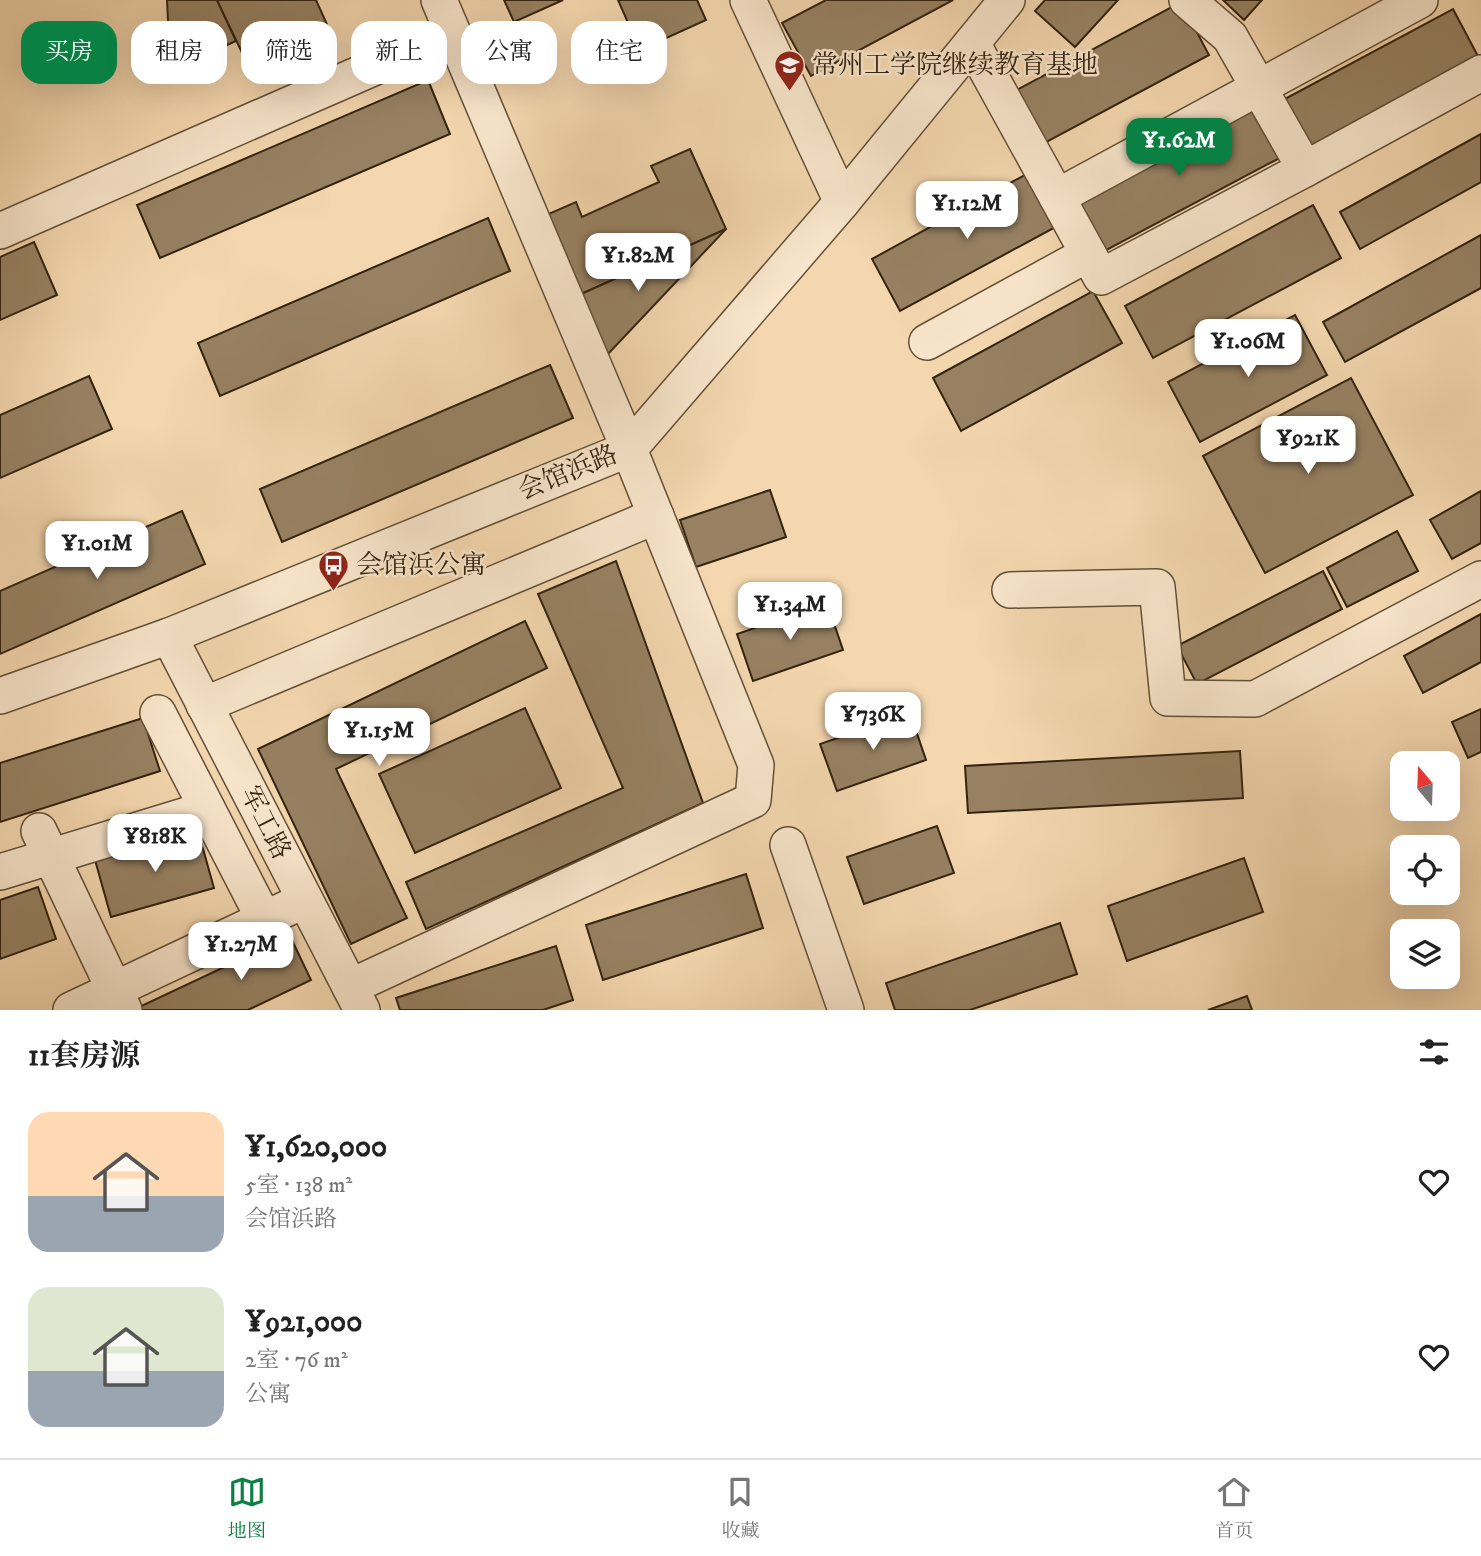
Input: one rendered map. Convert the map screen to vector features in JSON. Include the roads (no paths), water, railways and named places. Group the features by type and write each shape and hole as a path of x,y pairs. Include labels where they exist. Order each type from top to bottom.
{"street":[{"path":"356,998 753,800 756,765 629,449 439,0"},
{"path":"748,0 842,202"},
{"name":"会馆浜路","path":"0,696 169,636 629,449 842,202 1007,0"},
{"path":"1187,0 1230,37 1305,169"},
{"path":"1057,197 1420,0"},
{"path":"0,231 453,33"},
{"path":"972,43 1101,277 1481,73"},
{"path":"927,342 1088,254"},
{"path":"204,705 656,516"},
{"path":"1010,590 1157,587 1168,698 1255,699 1481,579"},
{"name":"军工路","path":"169,636 356,998"},
{"path":"158,713 264,919"},
{"path":"0,872 45,844 207,809"},
{"path":"45,844 119,1000"},
{"path":"788,845 846,1010"},
{"path":"71,1010 119,1000 264,919 305,900"}],"place":[{"name":"常州工学院继续教育基地","path":"789,92"},
{"name":"会馆浜公寓","path":"333,592"}]}
